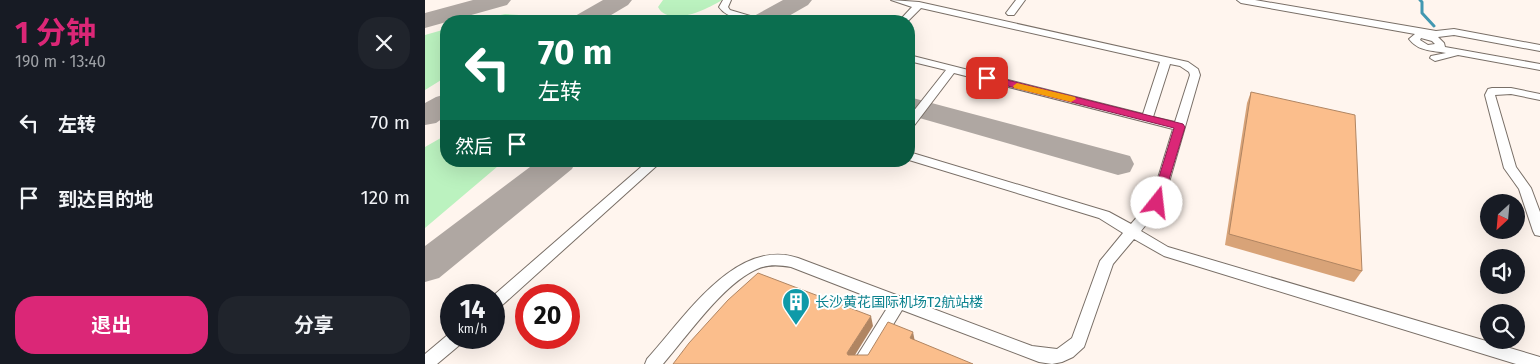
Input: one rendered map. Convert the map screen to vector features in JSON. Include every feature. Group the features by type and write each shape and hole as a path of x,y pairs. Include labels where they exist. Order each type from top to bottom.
{"lane":[{"path":"727,0 723,7 727,12 739,15"},
{"path":"653,364 716,293 735,276 749,266 761,261 774,259 793,262 1032,353 1057,356 1069,352 1078,342 1107,262 1157,203 1195,75 1190,67 1166,60 895,0"},
{"path":"1011,13 1021,0"},
{"path":"1241,0 1432,35 1440,43 1436,53"},
{"path":"909,15 919,5"},
{"path":"1382,26 1398,31 1417,43 1429,47 1436,53 1474,55 1540,68"},
{"path":"1417,43 1414,39 1417,36 1454,32 1540,48"},
{"path":"1454,32 1451,34 1455,47 1474,55"},
{"path":"915,60 1179,127"},
{"path":"1147,118 1166,60"},
{"path":"1518,63 1540,76"},
{"path":"915,116 952,69"},
{"path":"1540,97 1499,90 1492,91 1489,95 1510,168 1525,188 1540,232"},
{"path":"915,158 1105,215 1165,251 1540,364"},
{"path":"505,294 649,167"},
{"path":"1525,188 1540,192"},
{"path":"860,364 899,302"},
{"path":"425,364 443,349"}],"green space":[{"path":"663,0 722,0 689,15 668,15 663,13 658,7"},
{"path":"440,31 440,81 425,90 425,35"},
{"path":"440,138 440,167 497,167 425,228 425,147"}],"building":[{"path":"1251,92 1355,115 1362,271 1229,234"},
{"name":"长沙黄花国际机场T2航站楼","path":"758,273 871,316 847,353 848,355 868,355 888,322 913,332 910,338 973,364 673,364 689,343 728,300"}],"waterway":[{"path":"1420,0 1422,2 1422,13 1434,26"}],"taxiway":[{"path":"446,15 499,0"},
{"path":"594,15 620,0"},
{"path":"774,15 800,0"},
{"path":"425,21 440,17"},
{"path":"425,116 440,107"},
{"path":"915,108 1118,164"},
{"path":"425,267 552,167"}],"slow traffic":[{"path":"1017,86 1071,99"}],"place":[{"name":"长沙黄花国际机场T2航站楼","path":"796,326"}],"route":[{"path":"987,78 1179,127 1157,203"}]}
